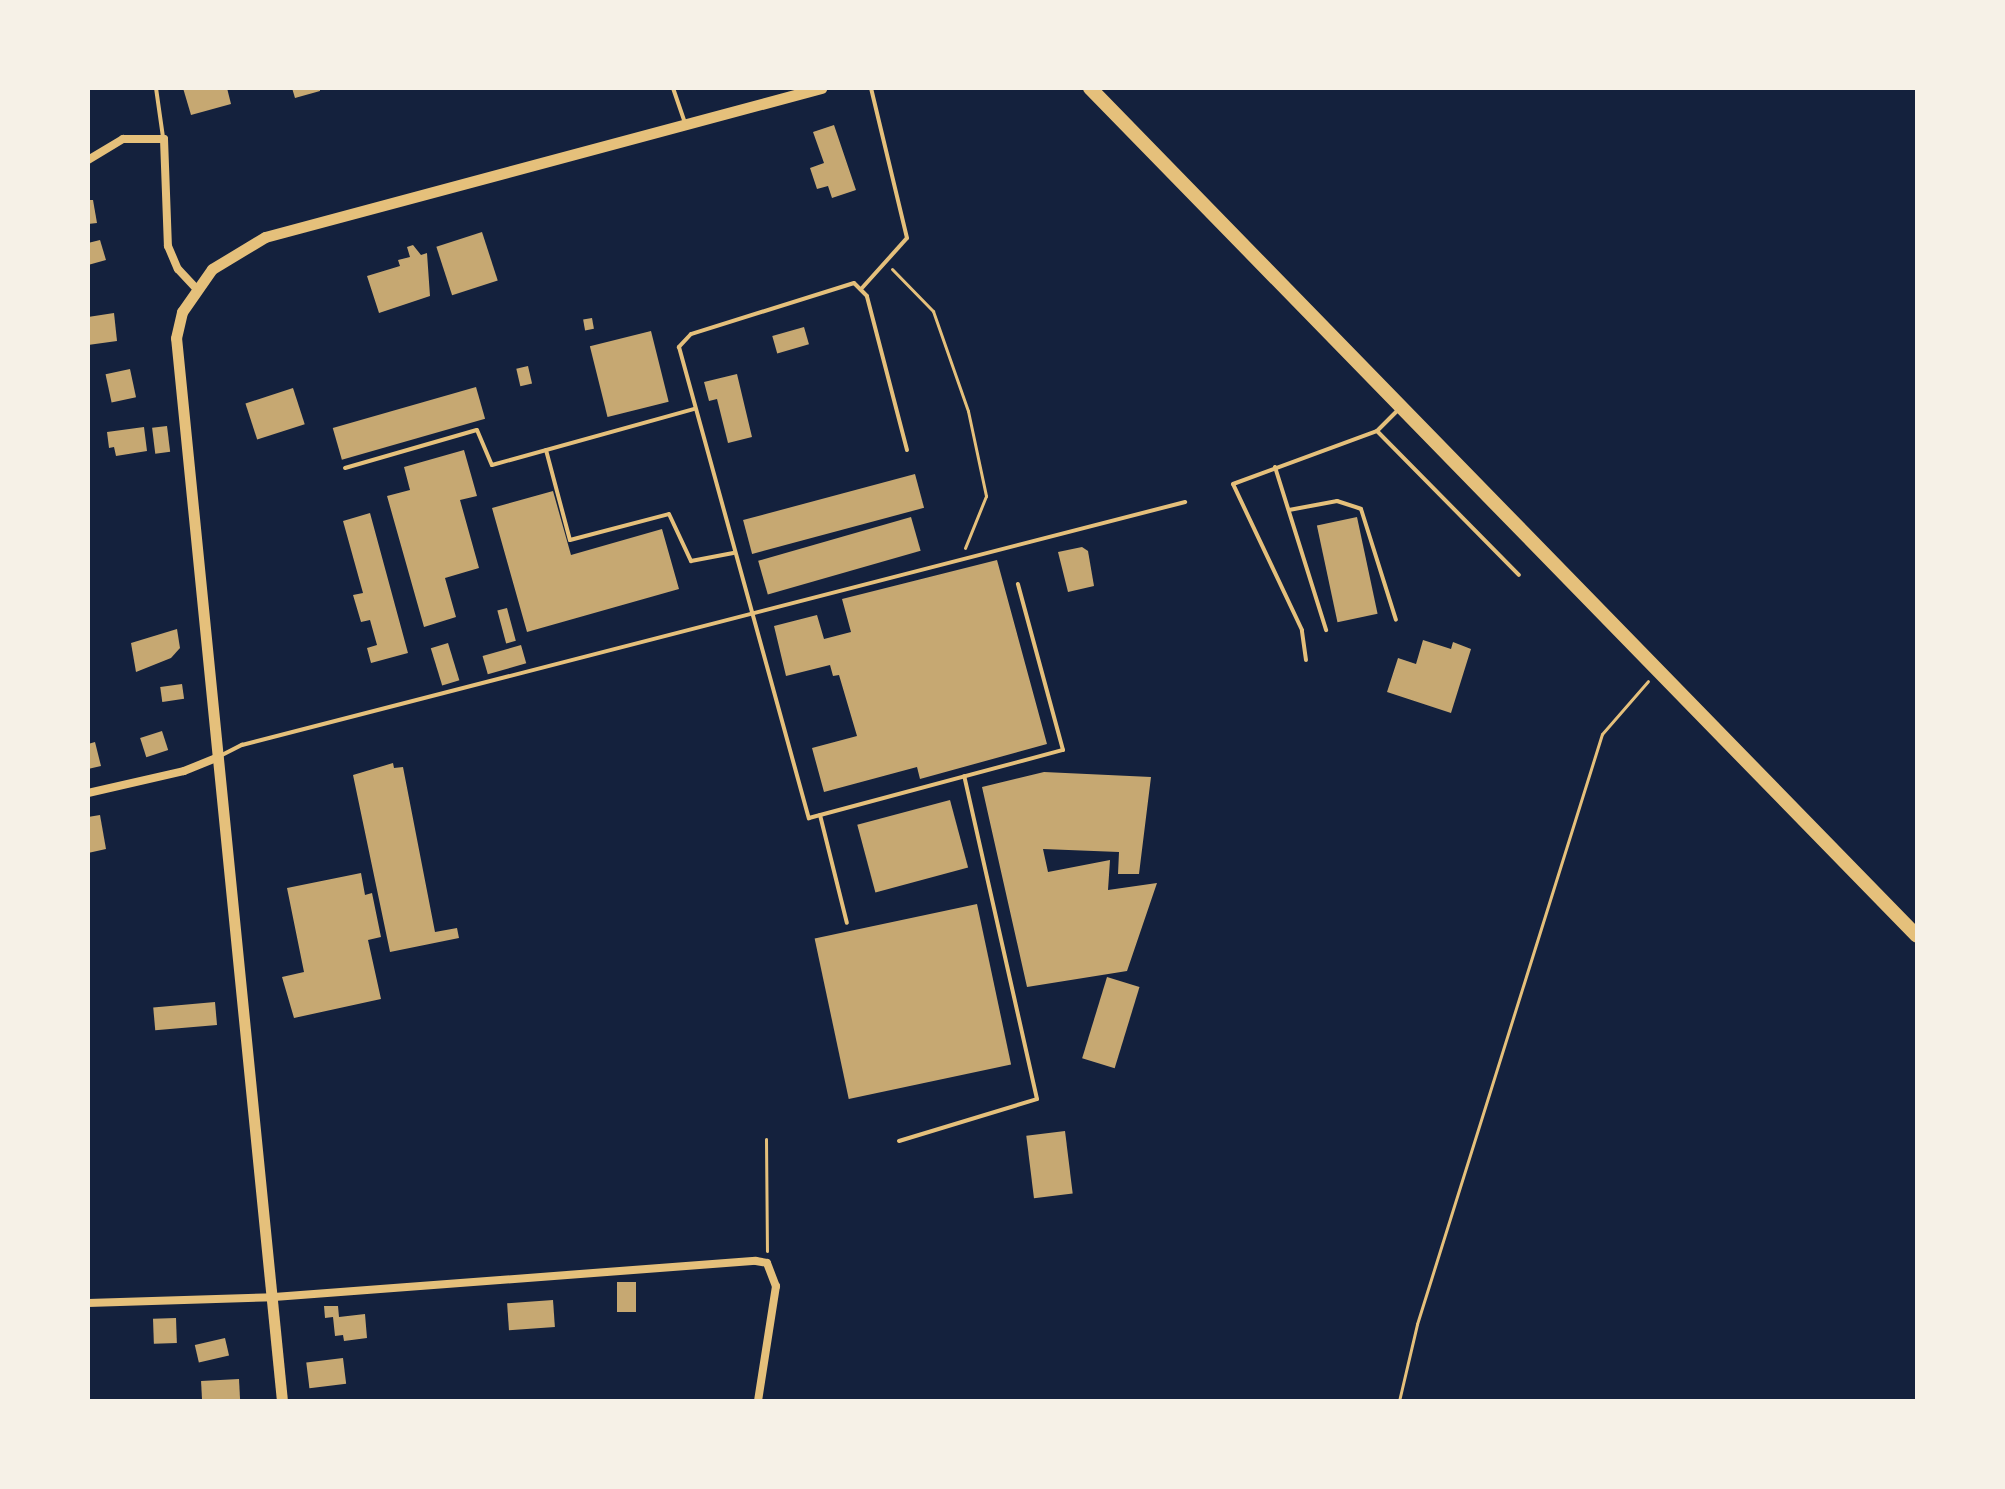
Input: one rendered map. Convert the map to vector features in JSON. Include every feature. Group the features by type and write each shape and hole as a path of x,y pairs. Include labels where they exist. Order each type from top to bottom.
{"main road":[{"path":"1090,88 1917,936"}],"street":[{"path":"282,1401 176,338 195,287 235,252 265,237 821,88"},
{"path":"88,160 123,139 164,139 168,246 178,269 195,287"},
{"path":"88,793 184,771 220,756"},
{"path":"88,1303 274,1297 767,1263 776,1286 758,1401"}],"lane":[{"path":"156,88 164,139"},
{"path":"673,88 686,124"},
{"path":"862,288 907,238 871,88"},
{"path":"862,288 848,284 683,339 679,357 809,818 1063,750 1018,584"},
{"path":"862,288 907,450"},
{"path":"1306,660 1302,630 1233,492 1237,478 1377,431 1400,408"},
{"path":"345,468 477,430 492,465 694,409"},
{"path":"1377,431 1519,575"},
{"path":"546,450 570,540 669,514 691,561 733,553"},
{"path":"1275,467 1326,630"},
{"path":"1289,510 1337,501 1361,509 1396,620"},
{"path":"220,756 242,745 962,556 1185,502"},
{"path":"899,1141 1037,1099 964,776"},
{"path":"820,815 847,923"}],"path":[{"path":"885,262 933,311 968,411 986,496 962,556"},
{"path":"1399,1401 1417,1324 1602,734 1659,671"},
{"path":"766,1139 767,1263"}],"building":[{"path":"183,88 227,88 231,104 191,115"},
{"path":"292,88 320,88 320,91 295,98"},
{"path":"834,125 856,190 832,198 828,186 817,189 810,168 824,163 813,132"},
{"path":"88,200 93,200 97,223 88,224"},
{"path":"482,232 498,281 452,295 436,247"},
{"path":"100,240 106,260 88,265 88,243"},
{"path":"413,245 421,255 427,253 430,296 379,313 367,276 400,266 398,260 410,257 407,247"},
{"path":"114,313 117,341 88,345 88,317"},
{"path":"592,318 594,329 585,330 583,320"},
{"path":"804,327 809,344 777,353 772,336"},
{"path":"651,331 669,402 608,417 590,346"},
{"path":"528,366 532,384 520,386 516,369"},
{"path":"130,369 136,397 112,403 106,374"},
{"path":"737,374 752,437 728,443 717,399 709,401 704,382"},
{"path":"476,387 485,419 342,460 333,428"},
{"path":"293,388 305,424 257,440 245,403"},
{"path":"167,426 170,452 155,454 152,428"},
{"path":"144,427 147,451 116,456 114,447 109,448 107,432"},
{"path":"464,450 477,496 460,500 479,568 445,578 456,617 424,627 387,496 410,490 404,467"},
{"path":"915,474 924,508 752,554 743,520"},
{"path":"553,491 571,555 662,529 679,589 527,632 492,508"},
{"path":"370,513 408,653 371,663 367,648 377,645 370,620 361,622 353,595 363,593 343,521"},
{"path":"911,517 921,551 768,594 758,561"},
{"path":"1357,517 1378,614 1337,622 1317,526"},
{"path":"1082,547 1088,551 1094,586 1068,592 1058,552"},
{"path":"997,560 1047,744 920,779 917,767 824,792 812,748 857,736 839,675 833,676 830,665 786,676 774,626 817,615 824,639 851,632 842,599"},
{"path":"507,608 516,641 506,643 497,611"},
{"path":"177,629 180,648 171,658 136,672 131,643"},
{"path":"1423,640 1451,649 1453,642 1471,649 1451,713 1387,692 1398,658 1416,664"},
{"path":"448,643 459,680 442,686 431,648"},
{"path":"521,645 526,663 488,674 483,656"},
{"path":"182,684 184,699 162,702 160,687"},
{"path":"162,731 168,750 146,757 140,738"},
{"path":"95,742 101,766 88,769 88,744"},
{"path":"393,763 394,768 403,767 435,932 457,928 459,938 390,952 353,775"},
{"path":"1044,772 1151,777 1139,874 1118,874 1119,852 1043,849 1048,872 1110,860 1108,890 1157,883 1127,971 1027,987 982,787"},
{"path":"950,800 968,868 875,892 857,825"},
{"path":"100,815 106,849 88,853 88,817"},
{"path":"361,873 365,895 372,893 381,937 368,940 381,999 294,1018 282,977 304,972 287,888"},
{"path":"977,904 1011,1064 849,1099 815,939"},
{"path":"1107,977 1140,987 1115,1068 1082,1058"},
{"path":"215,1002 217,1025 155,1030 153,1007"},
{"path":"1065,1131 1073,1194 1034,1198 1026,1136"},
{"path":"617,1282 636,1282 636,1312 617,1312"},
{"path":"553,1300 555,1327 509,1330 507,1303"},
{"path":"324,1306 338,1306 339,1317 365,1314 367,1338 344,1341 343,1335 335,1336 333,1317 325,1318"},
{"path":"176,1318 177,1343 154,1344 153,1319"},
{"path":"225,1338 229,1356 199,1363 195,1345"},
{"path":"343,1358 346,1384 309,1388 306,1363"},
{"path":"239,1379 240,1401 202,1401 201,1381"}]}
